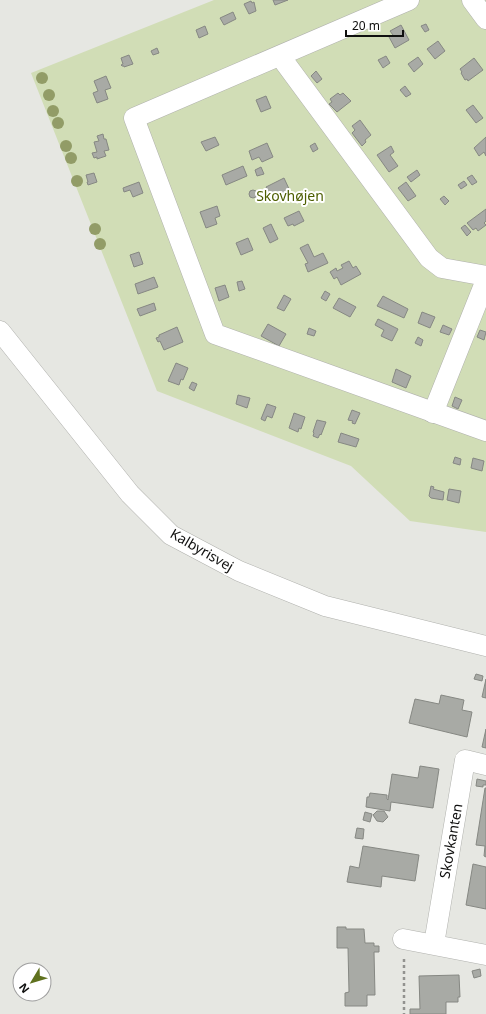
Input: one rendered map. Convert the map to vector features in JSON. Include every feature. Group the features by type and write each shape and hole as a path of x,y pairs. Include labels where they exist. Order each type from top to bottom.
{"street":[{"path":"409,0 134,118 215,334 486,431"},
{"path":"472,0 486,19"},
{"path":"280,56 429,258 442,268 486,276"},
{"path":"433,413 486,280"},
{"name":"Kalbyrisvej","path":"0,331 130,494 171,535 239,571 325,606 486,646"},
{"name":"Skovkanten","path":"434,944 465,760 486,765"},
{"path":"403,939 486,954"}],"path":[{"path":"403,939 404,1014"}],"green space":[{"name":"Skovhøjen","path":"214,0 486,0 486,532 410,521 351,466 157,391 31,73"}],"building":[{"path":"273,0 288,0 275,5"},
{"path":"251,1 252,3 254,2 256,11 249,14 244,4"},
{"path":"233,12 236,19 224,25 220,18"},
{"path":"426,24 429,30 425,32 421,26"},
{"path":"401,25 409,40 395,48 389,37 393,35 390,31"},
{"path":"205,26 208,34 199,38 196,30"},
{"path":"438,41 445,51 435,59 427,49"},
{"path":"157,48 159,53 153,55 151,51"},
{"path":"129,55 133,64 124,67 122,66 121,65 123,64 121,58"},
{"path":"386,56 390,63 383,68 378,60"},
{"path":"418,57 423,64 414,72 408,64"},
{"path":"474,58 483,70 468,81 467,79 465,80 460,69"},
{"path":"316,71 322,79 317,83 311,76"},
{"path":"106,76 111,88 105,90 108,99 97,103 93,93 98,91 94,81"},
{"path":"405,86 411,94 406,97 400,90"},
{"path":"338,93 340,95 343,93 351,101 337,112 329,104 332,102 330,99"},
{"path":"266,96 271,108 261,112 256,100"},
{"path":"473,105 483,118 476,123 466,110"},
{"path":"360,120 371,135 365,140 366,142 362,146 352,133 355,130 352,126"},
{"path":"103,134 109,150 104,151 106,156 97,159 97,157 94,158 92,153 97,152 94,142 99,141 97,136"},
{"path":"215,137 219,145 206,151 201,142"},
{"path":"486,137 486,156 484,152 479,156 474,148"},
{"path":"267,143 273,157 262,162 259,157 252,160 249,151"},
{"path":"315,143 318,149 313,152 310,146"},
{"path":"391,146 394,152 390,155 398,166 389,172 377,155"},
{"path":"243,166 247,176 226,185 222,175"},
{"path":"261,167 264,174 257,176 255,170"},
{"path":"417,170 420,175 411,182 407,177"},
{"path":"94,173 97,182 88,185 86,175"},
{"path":"472,175 477,182 472,185 467,178"},
{"path":"284,178 290,191 273,199 266,187"},
{"path":"464,181 467,185 461,189 458,185"},
{"path":"139,182 143,193 133,197 130,190 124,192 123,188"},
{"path":"406,182 416,196 408,201 398,188"},
{"path":"253,190 256,191 256,197 253,198 250,197 249,194 250,191"},
{"path":"444,196 449,201 445,205 440,199"},
{"path":"217,206 220,216 215,218 217,224 206,228 200,212"},
{"path":"486,209 486,221 484,223 486,225 478,231 476,228 473,230 467,223"},
{"path":"299,211 304,221 294,226 293,224 288,226 284,218"},
{"path":"271,224 278,239 270,243 263,228"},
{"path":"465,225 471,232 467,236 461,228"},
{"path":"248,238 253,250 241,255 236,243"},
{"path":"308,244 314,257 323,253 328,263 308,272 305,264 308,263 300,248"},
{"path":"139,252 143,264 134,267 130,255"},
{"path":"349,261 353,268 356,266 361,274 341,285 337,277 334,279 330,272 336,268 337,271 343,268 341,265"},
{"path":"154,277 158,287 138,294 135,284"},
{"path":"242,281 245,289 239,291 237,282"},
{"path":"225,285 229,297 219,301 215,288"},
{"path":"325,291 330,294 326,301 321,298"},
{"path":"284,295 291,299 284,311 277,308"},
{"path":"383,296 408,309 404,318 377,306"},
{"path":"339,298 356,307 350,317 333,308"},
{"path":"154,303 156,310 140,316 137,309"},
{"path":"422,312 435,317 430,328 418,323"},
{"path":"378,319 398,329 392,341 381,336 384,330 375,325"},
{"path":"268,324 286,334 279,346 261,336"},
{"path":"443,325 452,329 449,335 440,332"},
{"path":"177,327 183,342 164,350 160,341 158,342 156,338 159,337 159,335"},
{"path":"309,328 316,331 314,336 307,334"},
{"path":"480,330 486,332 484,340 477,337"},
{"path":"418,337 423,340 421,346 415,343"},
{"path":"176,363 188,368 179,385 168,381"},
{"path":"396,369 411,376 406,388 392,382"},
{"path":"192,382 197,384 194,391 189,388"},
{"path":"238,395 250,398 247,408 236,404"},
{"path":"455,397 462,400 458,409 452,406"},
{"path":"267,404 276,407 272,418 267,416 265,421 261,419"},
{"path":"352,410 360,413 355,424 352,423 353,421 348,420"},
{"path":"294,413 305,417 301,429 299,428 298,432 289,428"},
{"path":"317,420 326,422 321,435 320,434 318,438 313,436"},
{"path":"341,433 359,439 356,447 338,442"},
{"path":"455,457 461,459 460,465 453,463"},
{"path":"473,458 484,461 482,471 471,468"},
{"path":"431,486 434,487 433,489 444,492 443,500 431,498 429,496"},
{"path":"449,489 461,491 459,503 447,500"},
{"path":"476,674 483,676 482,681 474,679"},
{"path":"486,679 486,698 482,697"},
{"path":"441,695 464,700 462,710 472,712 467,737 409,723 415,699 439,704"},
{"path":"486,729 486,748 482,747"},
{"path":"420,766 439,769 433,808 391,802 390,811 366,807 367,797 369,797 370,793 387,795 388,800 392,774 418,778"},
{"path":"477,779 486,781 486,785 483,785 483,787 476,786"},
{"path":"485,788 486,857 484,856 485,846 476,845"},
{"path":"377,811 384,811 388,817 383,822 377,821 373,815"},
{"path":"365,812 372,814 370,822 363,820"},
{"path":"357,828 364,829 363,839 355,838"},
{"path":"363,846 419,855 415,881 382,876 381,887 347,882 350,866 359,868"},
{"path":"473,864 486,867 486,909 466,905"},
{"path":"337,927 346,927 346,929 364,929 365,943 374,943 374,946 379,946 379,952 374,952 375,995 367,995 367,1006 345,1006 345,993 349,992 348,948 337,948"},
{"path":"480,969 481,976 474,978 472,971"},
{"path":"459,975 460,997 458,997 458,1002 446,1002 446,1014 410,1014 410,1009 420,1009 419,976"}]}
